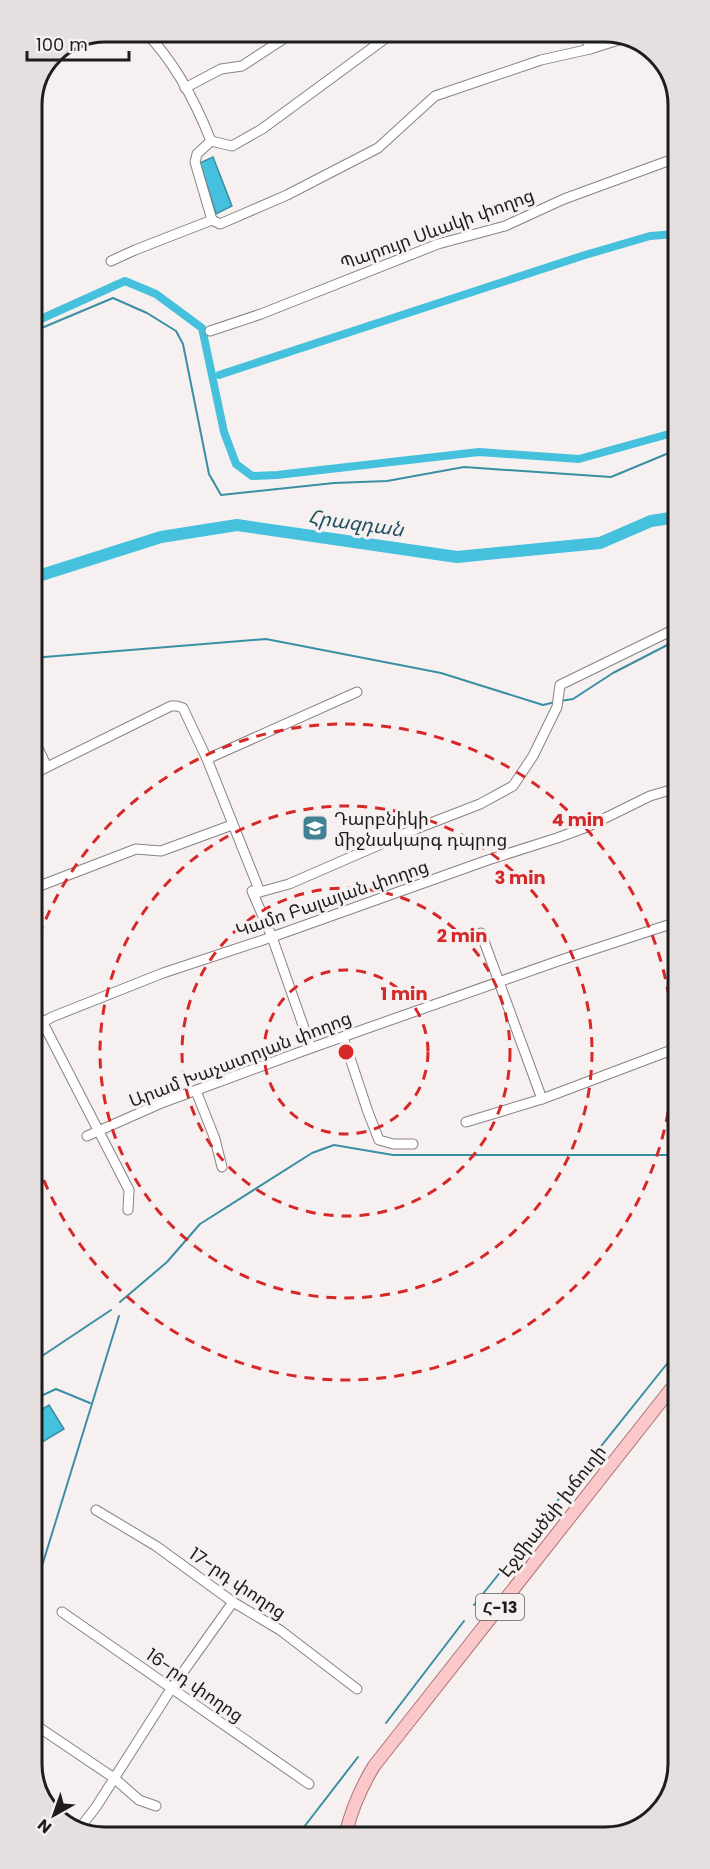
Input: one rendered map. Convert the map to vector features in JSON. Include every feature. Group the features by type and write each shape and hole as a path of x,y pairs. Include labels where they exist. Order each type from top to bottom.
{"main road":[{"name":"Էջմիածնի խճուղի","path":"347,1827 352,1808 362,1785 374,1766 668,1393"}],"street":[{"path":"156,42 201,116 211,141"},
{"path":"185,88 221,69 242,66 279,42"},
{"path":"211,141 232,146 262,129 380,42"},
{"path":"588,42 590,49"},
{"path":"211,141 197,154 195,162 212,220 220,224 287,195 378,147 435,96 541,60 611,42"},
{"name":"Պարույր Սևակի փողոց","path":"210,331 261,314 438,244 505,226 564,199 668,161"},
{"path":"111,261 212,220"},
{"path":"311,1048 272,937 252,891 260,892 289,884 418,828 480,804 513,786 533,756 557,707 560,685 668,632"},
{"path":"207,759 357,692"},
{"path":"42,770 171,706 183,708 207,759 260,892"},
{"path":"42,757 47,767"},
{"name":"Կամո Բալայան փողոց","path":"43,1023 52,1017 163,973 587,827 650,796 668,791"},
{"path":"42,885 136,849 161,851 232,825"},
{"name":"Արամ Խաչատրյան փողոց","path":"87,1136 164,1102 311,1048 668,925"},
{"path":"482,933 542,1099"},
{"path":"43,1023 129,1190 128,1210"},
{"path":"343,1037 379,1140 393,1144 414,1144"},
{"path":"466,1122 542,1099 668,1051"},
{"path":"196,1091 215,1139 222,1167"},
{"name":"17-րդ փողոց","path":"96,1509 156,1546 233,1602 280,1630 357,1689"},
{"path":"84,1823 171,1689 233,1602"},
{"name":"16-րդ փողոց","path":"62,1612 309,1784"},
{"path":"42,1729 114,1778 140,1800 156,1806"}],"water":[{"path":"213,157 232,206 216,214 200,163"},
{"path":"49,1405 64,1429 42,1442 42,1409"}],"waterway":[{"path":"219,375 585,255 650,236 668,235"},
{"path":"42,318 125,281 156,294 202,328 224,432 236,464 252,476 479,452 579,459 668,434"},
{"path":"42,328 113,298 147,313 176,331 183,344 209,474 221,495 334,483 387,481 464,467 611,477 668,453"},
{"name":"Հրազդան","path":"42,575 161,537 237,525 457,557 600,543 651,521 668,518"},
{"path":"42,657 266,639 441,673 543,705 555,702"},
{"path":"560,701 573,699 613,673 668,645"},
{"path":"120,1302 167,1262 200,1224 312,1153 334,1145 393,1155 668,1155"},
{"path":"42,1356 111,1310"},
{"path":"42,1566 119,1316"},
{"path":"474,1605 668,1362"},
{"path":"43,1395 56,1389 90,1403"},
{"path":"386,1723 464,1621"},
{"path":"304,1827 358,1757"}],"place":[{"name":"Դարբնիկի միջնակարգ դպրոց","path":"315,828"}]}
